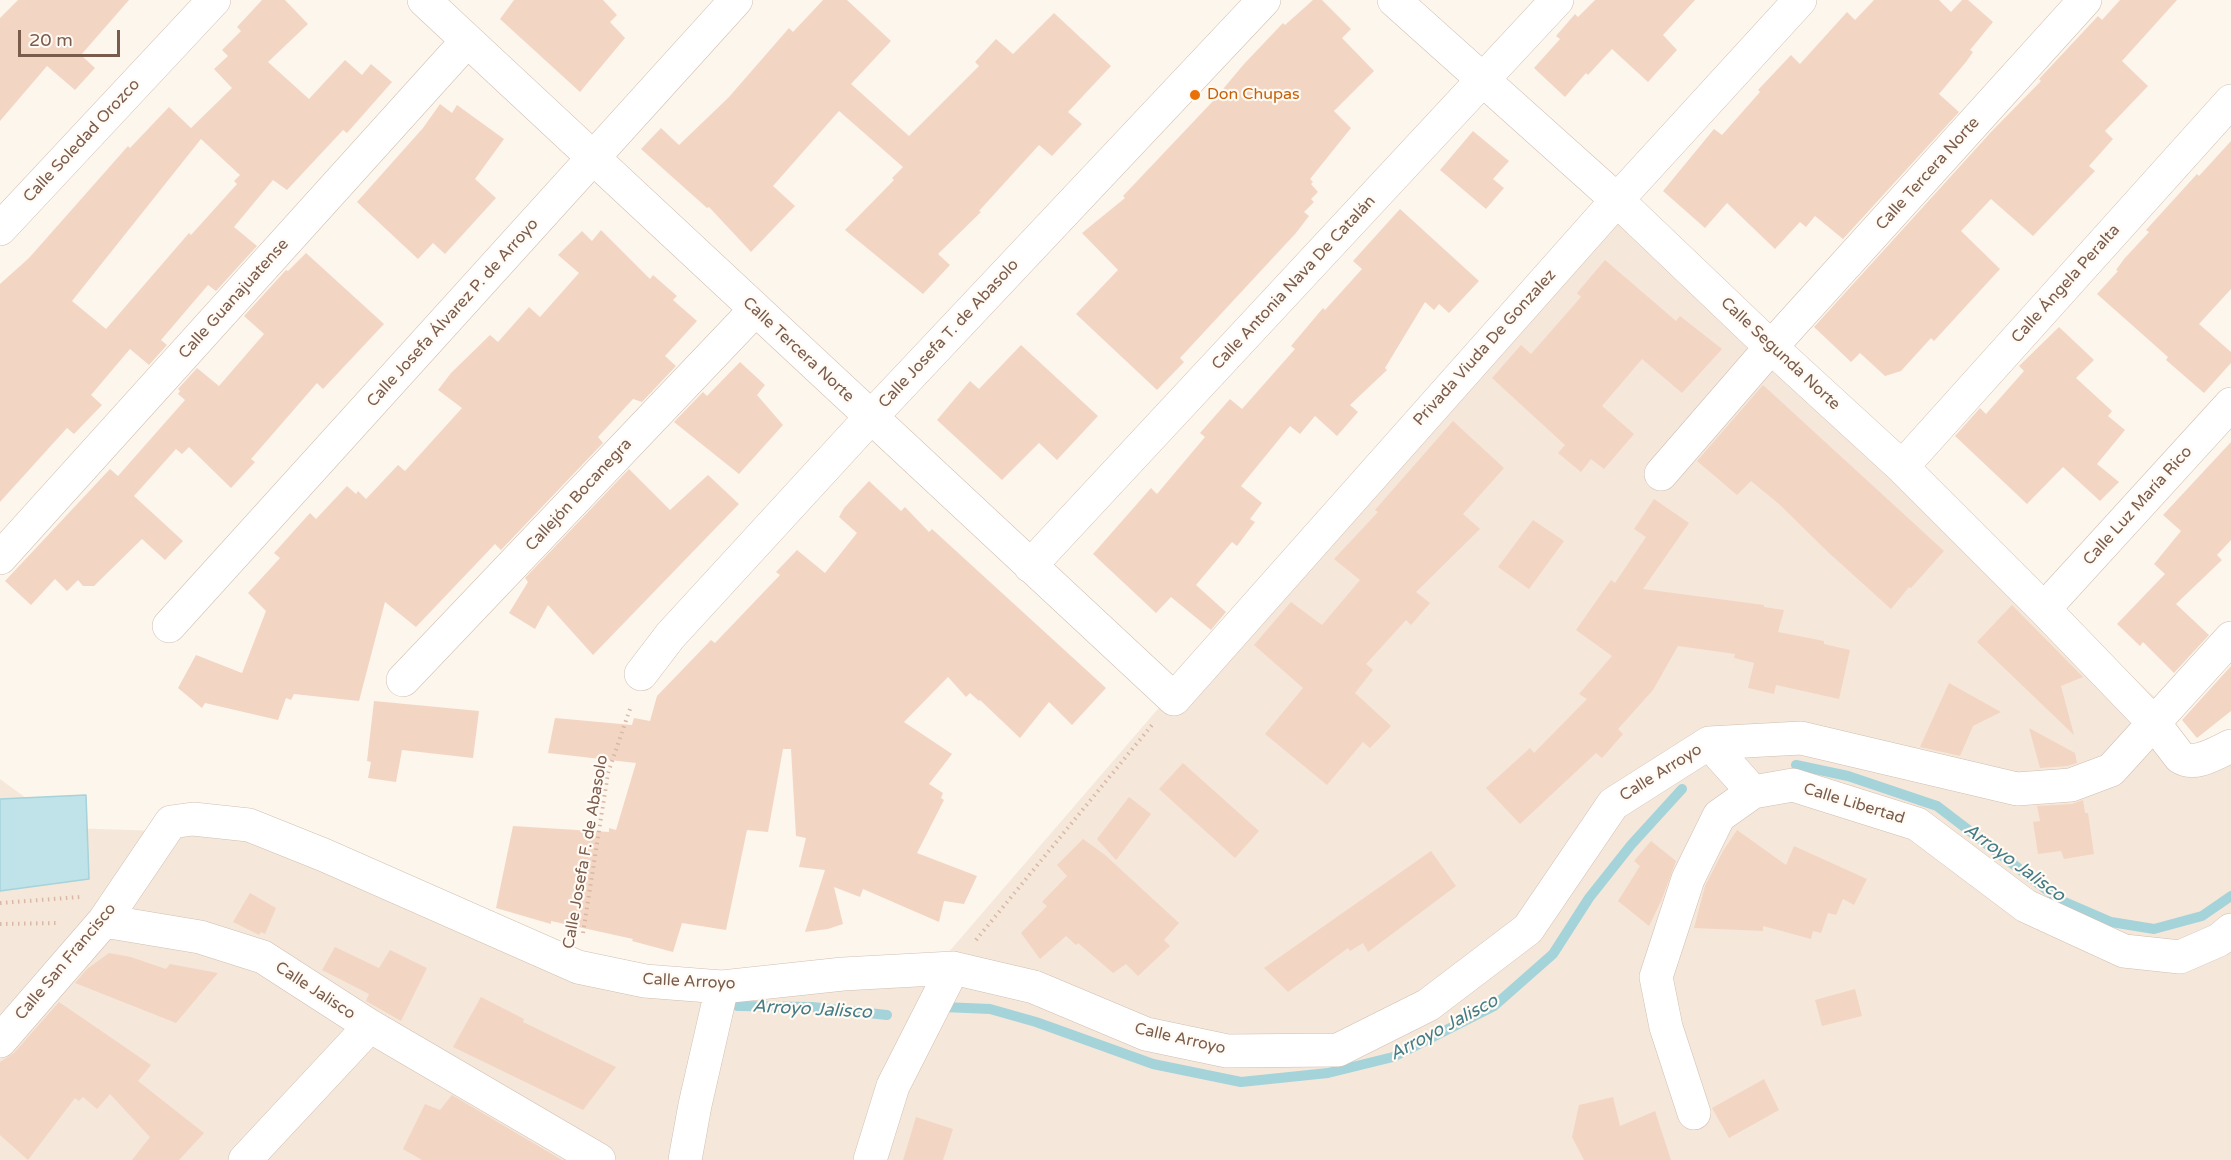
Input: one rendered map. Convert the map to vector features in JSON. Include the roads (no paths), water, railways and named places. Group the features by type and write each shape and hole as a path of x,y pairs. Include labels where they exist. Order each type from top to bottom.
{"street":[{"name":"Calle Soledad Orozco","path":"0,229 214,0"},
{"name":"Calle Tercera Norte","path":"424,0 1174,699"},
{"name":"Calle Josefa Álvarez P. de Arroyo","path":"169,626 736,0"},
{"name":"Calle Josefa T. de Abasolo","path":"641,674 670,636 871,417 1264,0"},
{"name":"Calle Segunda Norte","path":"1394,0 1617,200 1771,347 1902,467 2153,722 2180,757 2185,761 2194,762 2231,746"},
{"name":"Calle Antonia Nava De Catalán","path":"1030,566 1557,0"},
{"name":"Privada Viuda De Gonzalez","path":"1174,699 1617,200 1800,0"},
{"name":"Calle Tercera Norte","path":"1661,474 1771,347 2085,0"},
{"name":"Calle Guanajuatense","path":"0,558 467,41"},
{"name":"Calle Ángela Peralta","path":"1902,467 2231,101"},
{"name":"Callejón Bocanegra","path":"404,680 754,310"},
{"name":"Calle Luz María Rico","path":"2044,609 2231,404"},
{"name":"Calle Arroyo","path":"171,822 192,819 249,825 324,855 578,966 645,981 722,987 843,974 953,968 1034,987 1146,1034 1227,1051 1338,1050 1428,1005 1528,929 1613,804 1709,743 1801,738 2017,789 2071,785 2111,770 2231,638"},
{"path":"1709,743 1752,792"},
{"name":"Calle Libertad","path":"1694,1113 1666,1027 1656,977 1688,879 1719,816 1752,792 1793,785 1917,824 2026,906 2124,951 2180,957 2219,940 2231,930"},
{"name":"Calle San Francisco","path":"0,1041 104,921 171,822"},
{"name":"Calle Jalisco","path":"104,921 201,937 263,957 370,1026 583,1156"},
{"path":"870,1160 893,1086 953,968"},
{"path":"686,1160 695,1105 722,987"},
{"path":"245,1160 370,1026"}],"water":[{"path":"86,795 89,879 0,891 0,799"}],"waterway":[{"name":"Arroyo Jalisco","path":"1796,765 1848,776 1937,806 2060,900 2111,922 2154,929 2202,916 2231,896"},
{"name":"Arroyo Jalisco","path":"943,1007 990,1009 1036,1022 1153,1064 1241,1082 1328,1073 1393,1057 1494,1006 1553,954 1589,898 1631,845 1682,789"},
{"name":"Arroyo Jalisco","path":"737,1006 812,1007 887,1015"}],"place":[{"name":"Don Chupas","path":"1195,95"}]}
